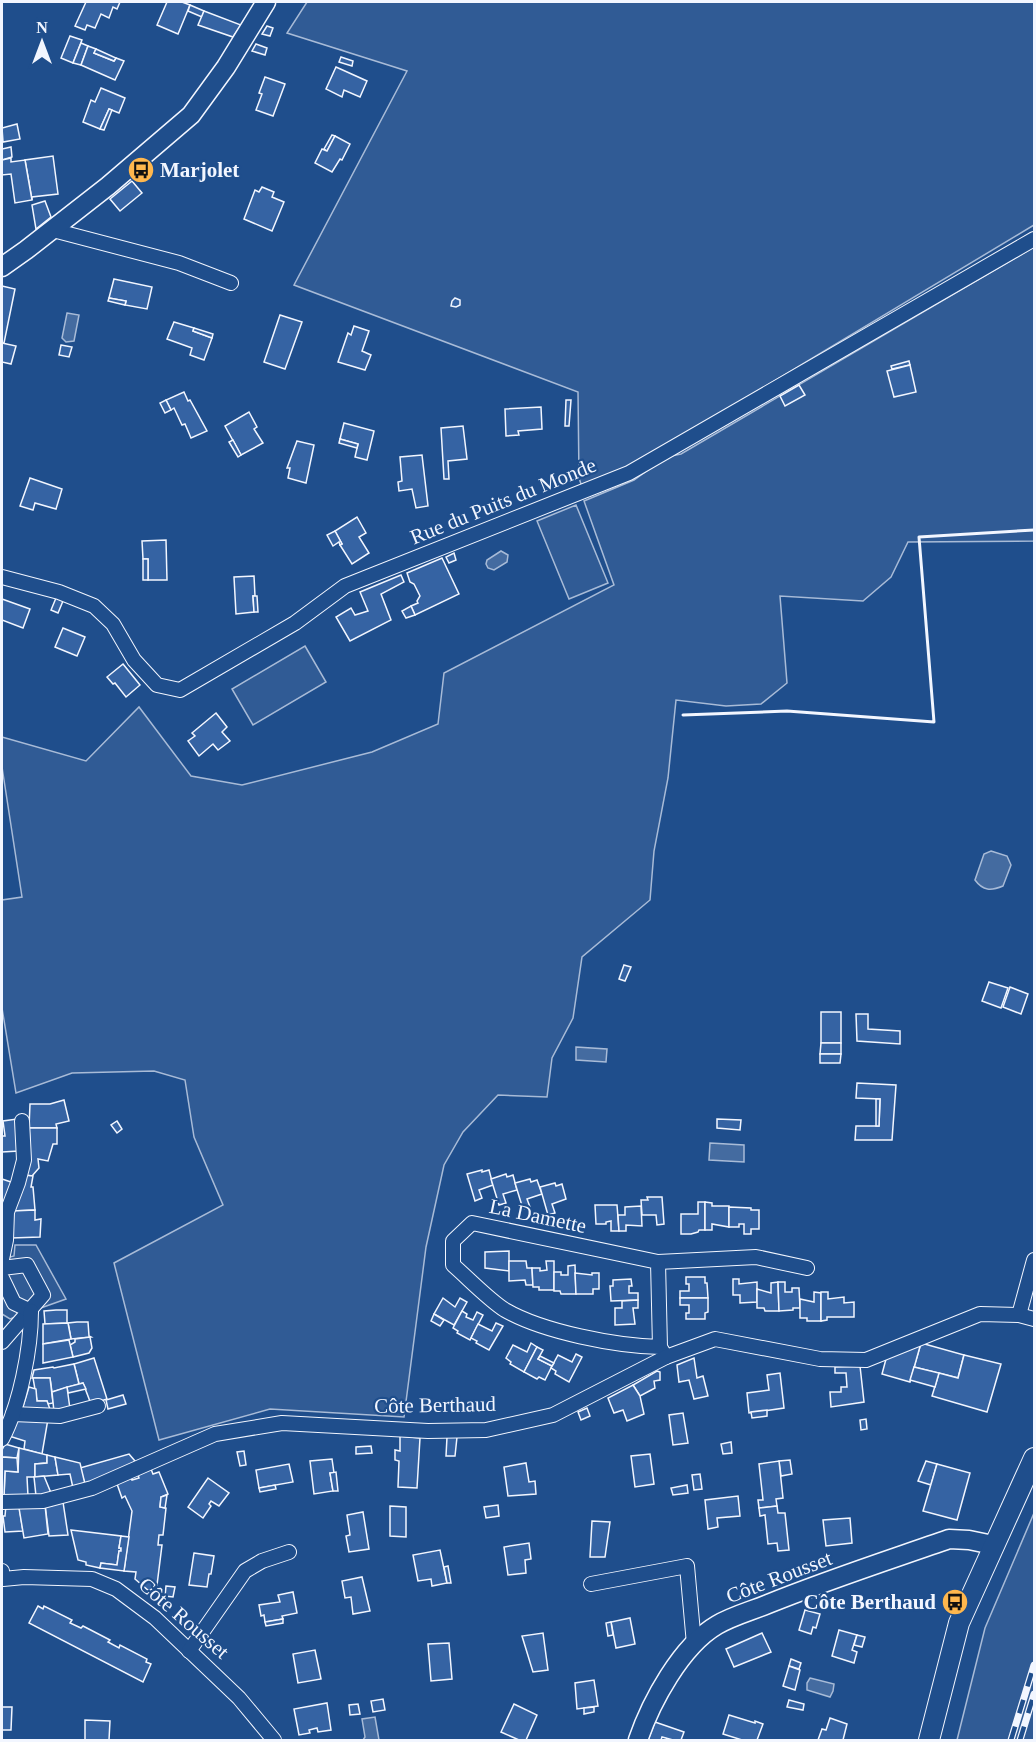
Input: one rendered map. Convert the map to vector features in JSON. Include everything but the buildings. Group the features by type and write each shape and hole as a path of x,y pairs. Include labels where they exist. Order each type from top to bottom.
{"main road":[{"path":"929,1740 959,1623 1035,1458"}],"street":[{"path":"2,267 108,186 191,115 226,66 266,2"},
{"path":"53,230 179,263 231,283"},
{"name":"Rue du Puits du Monde","path":"2,577 59,592 94,606 113,624 134,660 157,685 180,690 295,623 345,586 629,473 1035,239"},
{"path":"2,1259 6,1240 7,1212 24,1160 22,1121"},
{"name":"La Damette","path":"663,1352 547,1329 504,1310 453,1265 453,1241 472,1223 658,1262 756,1257 807,1268"},
{"path":"1019,1315 1035,1260"},
{"path":"658,1262 663,1352"},
{"path":"2,1268 27,1265 43,1295 31,1311 6,1325 2,1342"},
{"path":"2,1278 15,1303 31,1311"},
{"path":"2,1439 13,1414 30,1343 31,1311"},
{"name":"Côte Berthaud","path":"2,1502 43,1501 92,1488 215,1434 282,1423 428,1431 486,1430 553,1415 663,1352 715,1339 820,1359 866,1360 980,1314 1019,1315 1035,1319"},
{"path":"13,1414 60,1416 98,1406"},
{"name":"Côte Rousset","path":"638,1740 645,1721 671,1673 694,1644 716,1625 797,1592 949,1539 993,1545"},
{"path":"189,1651 245,1571 262,1561 289,1552"},
{"path":"591,1584 687,1566 694,1644"},
{"name":"Côte Rousset","path":"2,1575 92,1579 116,1589 155,1618 239,1698 273,1740"}],"shaded area":[{"path":"307,2 1034,2 1034,225 628,469 582,487 579,478 578,392 294,285 407,71 287,33"},
{"path":"1034,247 1034,541 908,542 891,577 863,601 780,596 787,683 761,704 726,706 676,700 668,778 654,851 650,900 582,957 573,1018 552,1058 547,1097 498,1095 463,1132 444,1165 426,1247 404,1417 270,1409 159,1440 114,1263 223,1205 194,1137 185,1080 154,1071 72,1073 16,1093 2,1008 2,900 22,897 2,767 2,737 86,761 139,707 191,776 242,785 372,752 438,724 444,673 614,585 584,501 634,480 666,457 681,454"},
{"path":"67,313 79,315 74,341 66,342 62,338"},
{"path":"576,505 608,583 569,599 537,521"},
{"path":"501,551 508,555 507,562 494,570 488,568 487,560"},
{"path":"305,646 326,682 253,725 232,689"},
{"path":"991,851 1007,856 1011,865 1003,886 995,889 984,888 975,880 984,854"},
{"path":"576,1047 607,1049 606,1062 576,1060"},
{"path":"710,1143 744,1145 744,1162 709,1160"},
{"path":"15,1245 36,1245 66,1299 10,1319 2,1314 2,1259 14,1256"},
{"path":"1034,1513 1034,1740 957,1740 985,1628"},
{"path":"810,1678 834,1684 830,1697 807,1690"},
{"path":"375,1717 379,1740 363,1740 365,1737 362,1719"}],"railway":[{"path":"1011,1740 1034,1665"},
{"path":"1020,1740 1034,1694"}],"wall":[{"path":"683,715 787,711 934,722 919,537 1034,530"}],"place":[{"name":"Marjolet","path":"141,170"},
{"name":"Côte Berthaud","path":"955,1602"}]}
